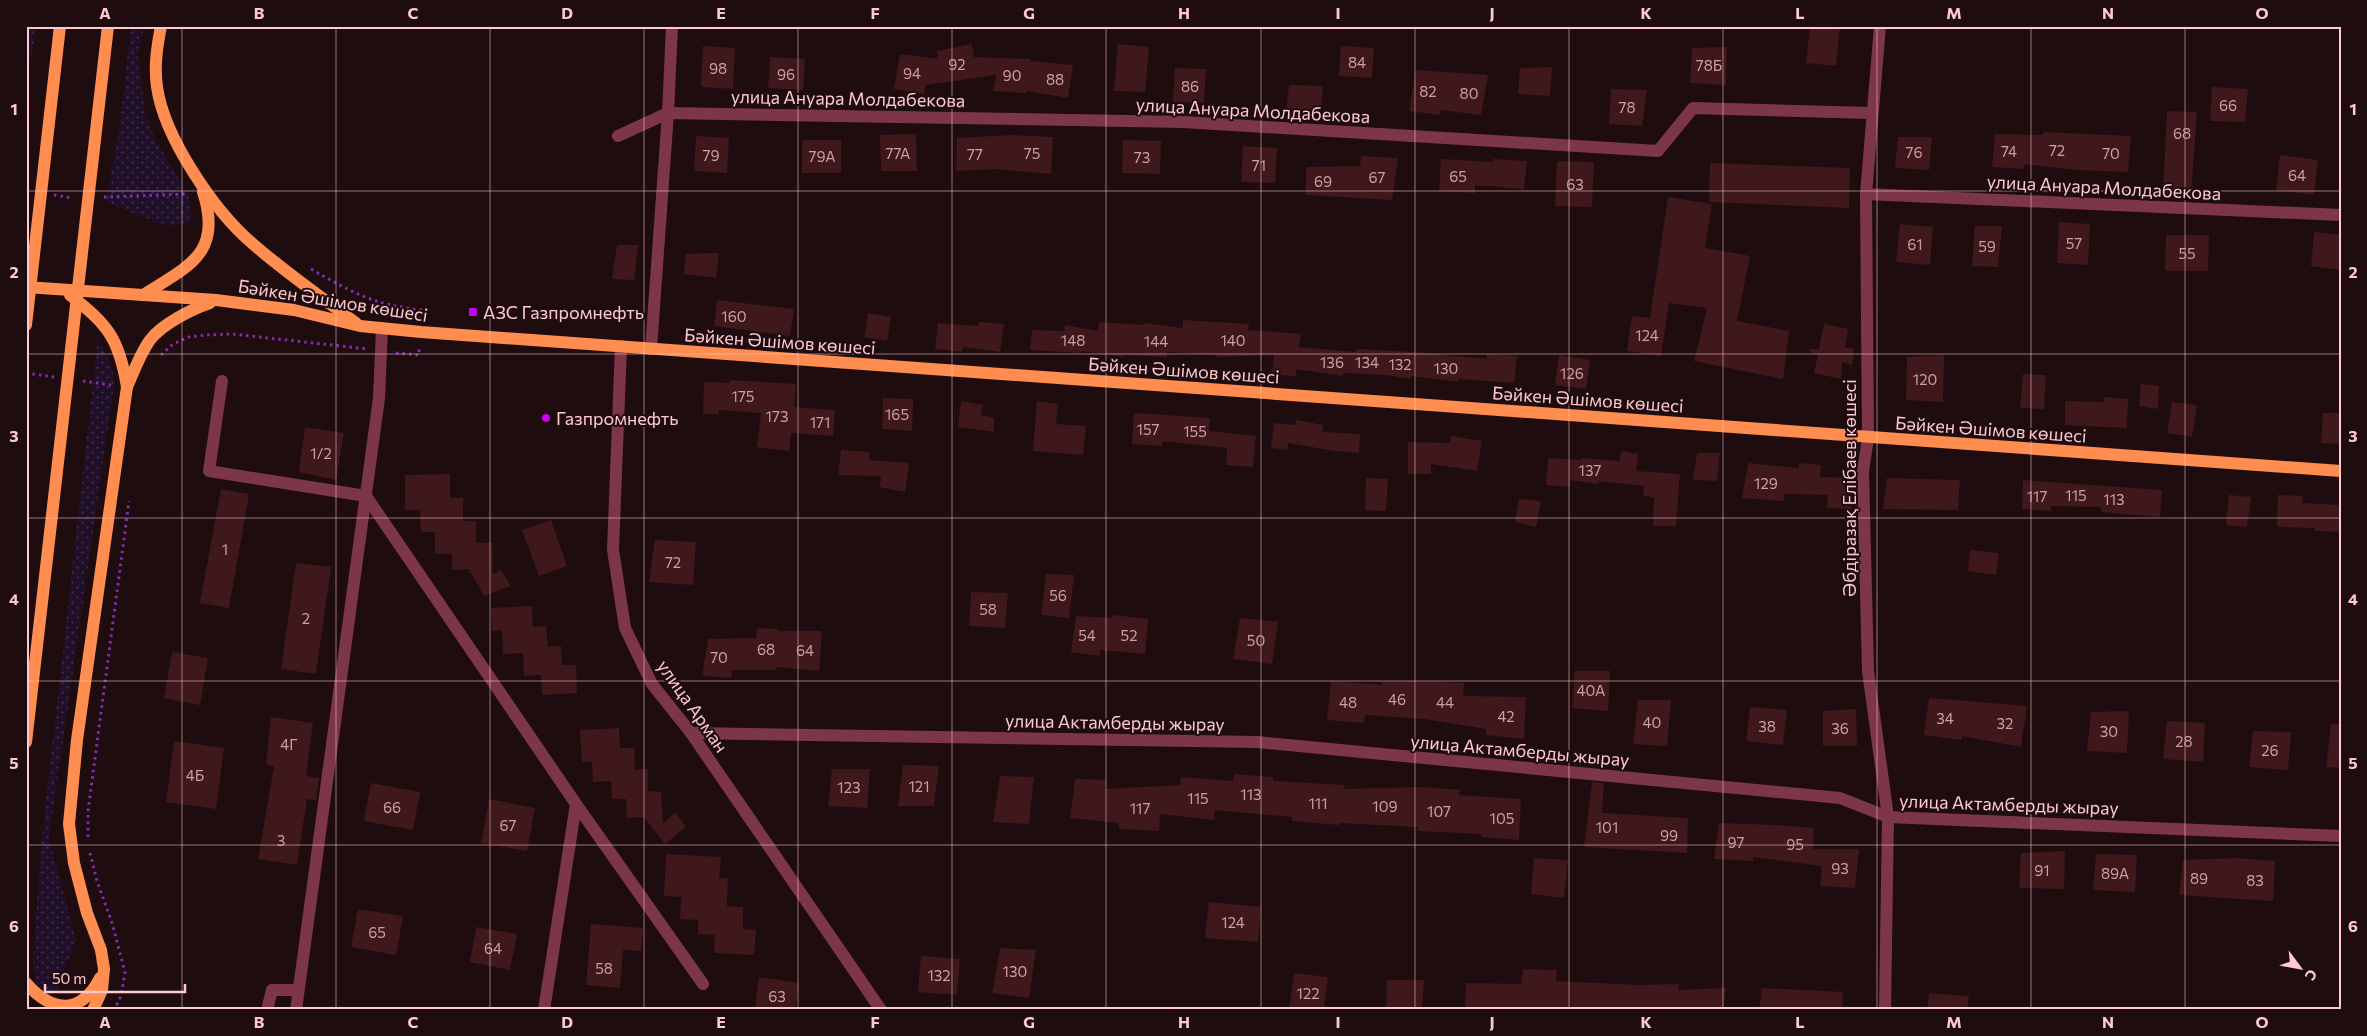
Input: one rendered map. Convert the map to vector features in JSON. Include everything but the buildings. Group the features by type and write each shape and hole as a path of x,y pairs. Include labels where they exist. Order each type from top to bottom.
{"main road":[{"path":"26,325 60,26"},
{"path":"26,742 108,26"},
{"path":"161,26 156,54 157,88 170,128 201,185 234,226 252,243 360,326"},
{"path":"143,295 187,268 198,256 206,242 210,228 210,213 201,185"},
{"name":"Бәйкен Әшімов көшесі","path":"26,287 216,300 294,310 360,326 621,346 651,350 2341,471"},
{"path":"64,290 92,312 114,338 122,357 127,387"},
{"path":"93,1010 102,990 104,969 101,950 87,913 74,864 68,824 77,740 127,387 138,360 151,339 194,309 216,300"},
{"path":"26,983 35,993 49,1002 68,1006 82,1002 94,989 104,969"}],"street":[{"path":"651,350 668,113 672,26"},
{"name":"Әбдіразақ Елібаев көшесі","path":"1880,26 1871,113 1866,194 1868,438 1863,471 1868,671 1888,817 1885,1010"},
{"name":"улица Ануара Молдабекова","path":"618,136 668,113 1183,122 1658,151 1693,108 1871,113"},
{"name":"улица Ануара Молдабекова","path":"1866,194 2341,215"},
{"path":"296,1010 379,398 382,328"},
{"name":"улица Арман","path":"621,346 613,550 625,628 652,684 691,733 881,1010"},
{"path":"222,381 209,471 366,496 576,804 703,984"},
{"name":"улица Актамберды жырау","path":"691,733 1257,742 1840,798 1888,817 2341,836"},
{"path":"544,1010 576,804"},
{"path":"267,1010 272,990 298,990"}],"path":[{"path":"100,197 188,194 201,185"},
{"path":"44,194 81,197"},
{"path":"307,266 369,300 392,307 422,310 422,316"},
{"path":"160,355 173,344 189,337 223,334 419,355 419,349"},
{"path":"88,843 88,810 129,496"},
{"path":"90,852 96,881 112,923 125,972 121,996 114,1010"}],"shaded area":[{"path":"26,26 37,26 26,83"},
{"path":"131,26 144,26 138,54 145,113 155,139 188,194 192,219 177,226 156,223 106,202 119,130"},
{"path":"98,337 112,367 114,385 49,838 76,940 55,993 48,992 39,986 36,981 33,958 41,846"}],"place":[{"name":"АЗС Газпромнефть","path":"473,312"},
{"name":"Газпромнефть","path":"546,418"}]}
